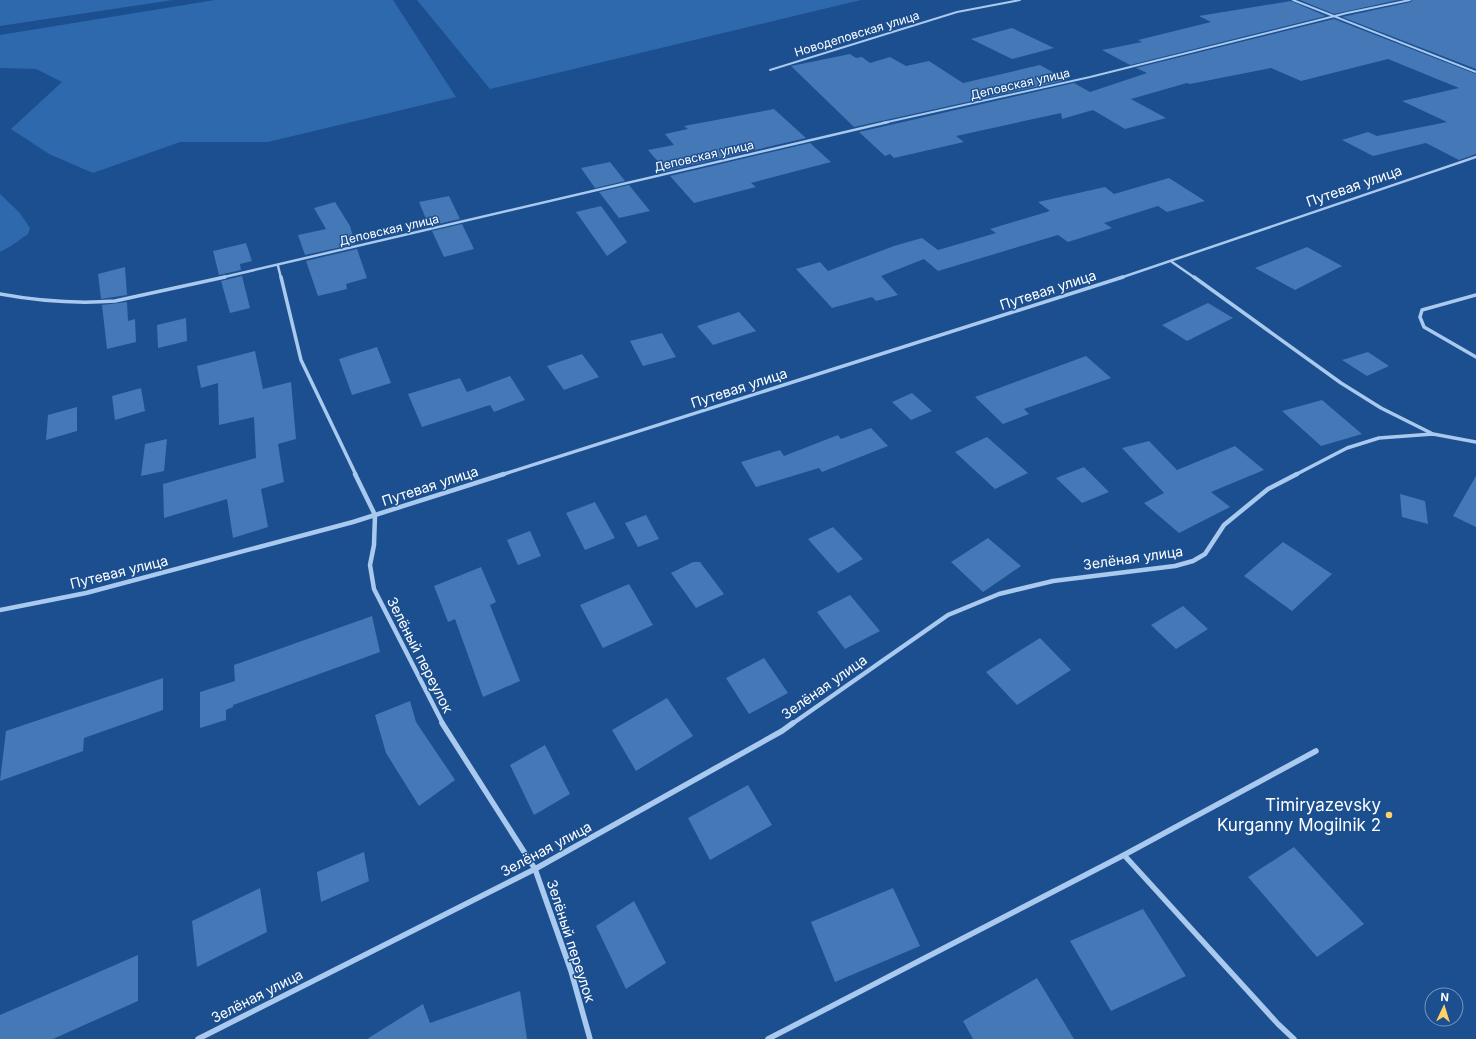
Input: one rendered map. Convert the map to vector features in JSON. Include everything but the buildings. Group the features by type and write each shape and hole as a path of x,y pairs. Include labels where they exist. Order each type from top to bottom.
{"street":[{"name":"Новодеповская улица","path":"770,70 957,12 1020,0"},
{"path":"1293,0 1476,72"},
{"name":"Деповская улица","path":"0,294 70,303 115,301 278,266 866,127 1090,77 1335,16 1410,0"},
{"name":"Путевая улица","path":"0,610 86,593 375,515 1172,262 1336,204 1476,157"},
{"path":"1172,262 1341,383 1381,408 1433,434"},
{"name":"Зелёный переулок","path":"278,266 301,360 375,515 374,545 370,565 374,589 440,720 535,869 571,971 590,1039"},
{"path":"1476,295 1422,310 1419,316 1424,327 1476,357"},
{"name":"Зелёная улица","path":"198,1039 535,869 782,731 948,615 999,594 1053,581 1175,566 1193,561 1205,554 1224,525 1268,489 1348,448 1379,438 1433,434 1476,442"},
{"path":"768,1039 1124,855 1316,751"},
{"path":"1124,855 1278,1024 1294,1039"}],"shaded area":[{"path":"0,0 173,0 0,26"},
{"path":"215,0 393,0 456,97 268,142 180,142 93,173 49,154 11,129 62,82 36,69 0,68 0,35"},
{"path":"417,0 861,0 490,89"},
{"path":"0,194 19,212 30,228 28,234 0,252"}],"place":[{"name":"Timiryazevsky Kurganny Mogilnik 2","path":"1389,815"}]}
